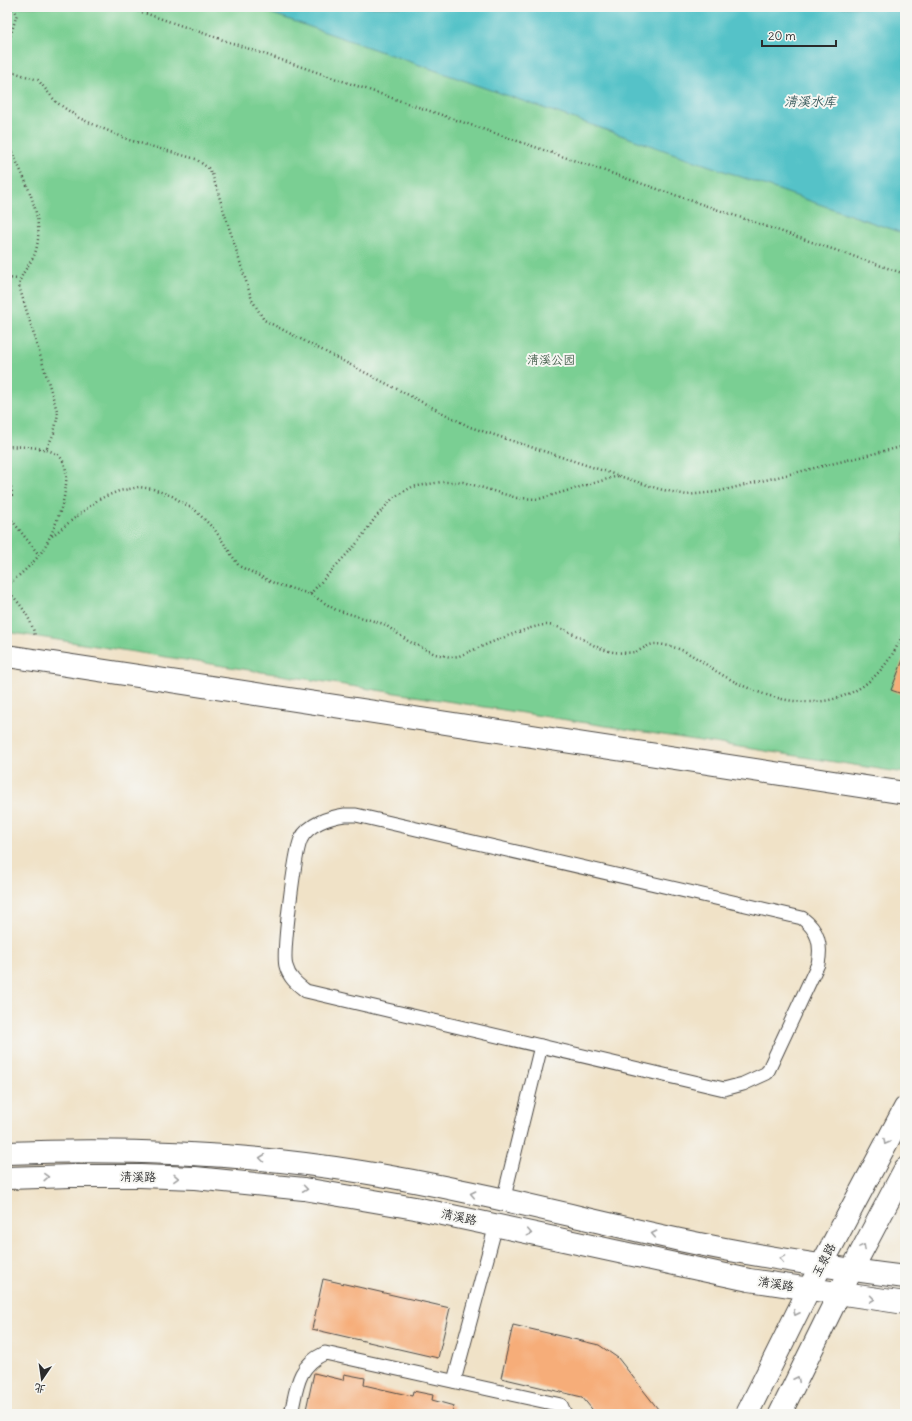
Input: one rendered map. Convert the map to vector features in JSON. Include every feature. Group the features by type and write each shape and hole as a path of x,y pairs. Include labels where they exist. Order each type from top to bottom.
{"street":[{"path":"7,656 905,793"},
{"name":"玉泉路","path":"747,1414 820,1266 905,1108"},
{"name":"清溪路","path":"7,1153 72,1150 141,1150 252,1157 364,1172 681,1240 820,1266 905,1277"},
{"path":"780,1414 851,1270 905,1169"},
{"name":"清溪路","path":"7,1178 140,1176 250,1183 360,1198 496,1225 720,1274 808,1290 905,1303"}],"lane":[{"path":"340,815 356,815 802,918 810,924 816,932 821,953 818,964 767,1073 743,1084 724,1089 541,1046 306,991 293,981 285,965 284,956 296,862 301,838 324,820 340,815"},
{"path":"503,1201 541,1046"},
{"path":"454,1381 496,1225"},
{"path":"291,1414 300,1375 305,1366 314,1358 325,1353 561,1405 566,1414"}],"path":[{"path":"7,47 17,14 12,7"},
{"path":"127,7 905,274"},
{"path":"7,70 38,80 56,102 79,118 129,140 196,160 208,168 212,174 252,300 264,320 470,427 659,489 687,495 716,492 905,446 905,452"},
{"path":"7,141 26,186 37,220 37,249 19,279 18,286 58,414 54,432 46,450"},
{"path":"7,278 19,279"},
{"path":"7,446 46,450 58,455 62,461 66,474 64,502 52,536"},
{"path":"310,594 358,542 375,518 394,497 412,487 441,482 463,482 517,498 539,499 618,476"},
{"path":"7,480 12,490 12,500 7,507"},
{"path":"7,586 39,554 52,536 99,499 132,487 153,489 172,496 196,511 215,530 239,566 245,570 276,584 310,594 336,610 384,624 408,641 435,654 451,657 459,656 533,627 547,625 575,634 600,649 614,652 635,652 654,644 675,648 689,654 728,678 756,692 792,701 831,701 862,688 875,678 888,663 898,647 905,629"},
{"path":"7,514 39,554"},
{"path":"7,590 15,597 30,620 38,646 38,660"}],"green space":[{"name":"清溪公园","path":"7,7 905,7 905,773 7,632"}],"water":[{"name":"清溪水库","path":"253,7 905,7 905,234"}],"building":[{"path":"905,655 905,695 891,690"},
{"path":"323,1279 450,1308 438,1358 312,1329"},
{"path":"513,1325 599,1345 618,1358 658,1409 651,1414 596,1414 582,1397 501,1378"},
{"path":"314,1373 343,1380 344,1374 365,1378 364,1385 412,1396 413,1391 433,1395 432,1400 454,1406 452,1414 305,1414"},
{"path":"501,1411 512,1413 512,1414 501,1414"}]}
